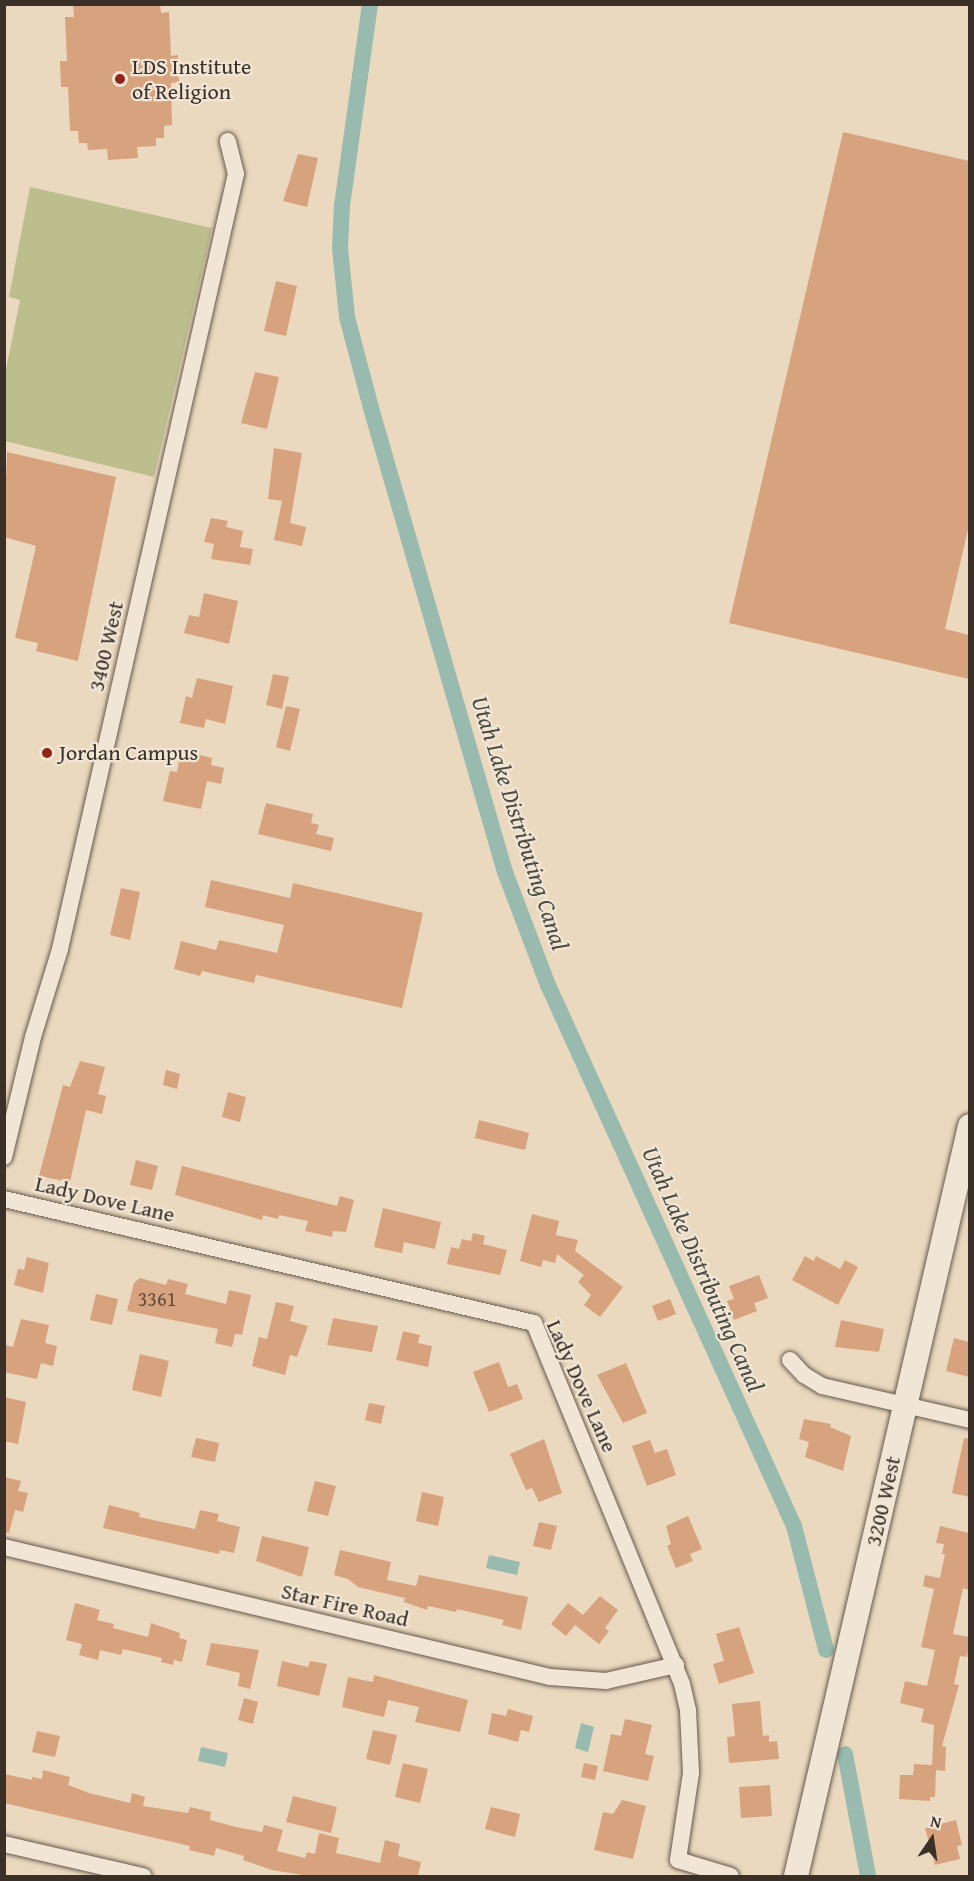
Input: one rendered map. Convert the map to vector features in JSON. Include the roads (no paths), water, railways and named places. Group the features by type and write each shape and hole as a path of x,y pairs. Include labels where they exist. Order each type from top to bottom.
{"street":[{"name":"3400 West","path":"4,1157 33,1037 60,949 236,174 228,141"},
{"name":"3200 West","path":"796,1876 905,1405 965,1164 969,1126"},
{"name":"Lady Dove Lane","path":"4,1199 534,1323 676,1665 688,1711 691,1752 678,1860 731,1876"},
{"path":"790,1360 804,1375 822,1386 969,1420"},
{"name":"Star Fire Road","path":"4,1547 559,1679 615,1680 676,1665"},
{"path":"4,1844 143,1876"}],"water":[{"path":"489,1555 520,1562 517,1575 486,1568"},
{"path":"581,1723 594,1727 588,1752 575,1748"},
{"path":"201,1747 228,1753 225,1767 198,1761"}],"waterway":[{"name":"Utah Lake Distributing Canal","path":"370,4 342,205 340,248 347,317 371,408 505,872 548,985 794,1526 826,1650"},
{"name":"Utah Lake Distributing Canal","path":"845,1754 868,1876"}],"place":[{"name":"LDS Institute of Religion","path":"120,79"},
{"name":"Jordan Campus","path":"47,753"}]}
